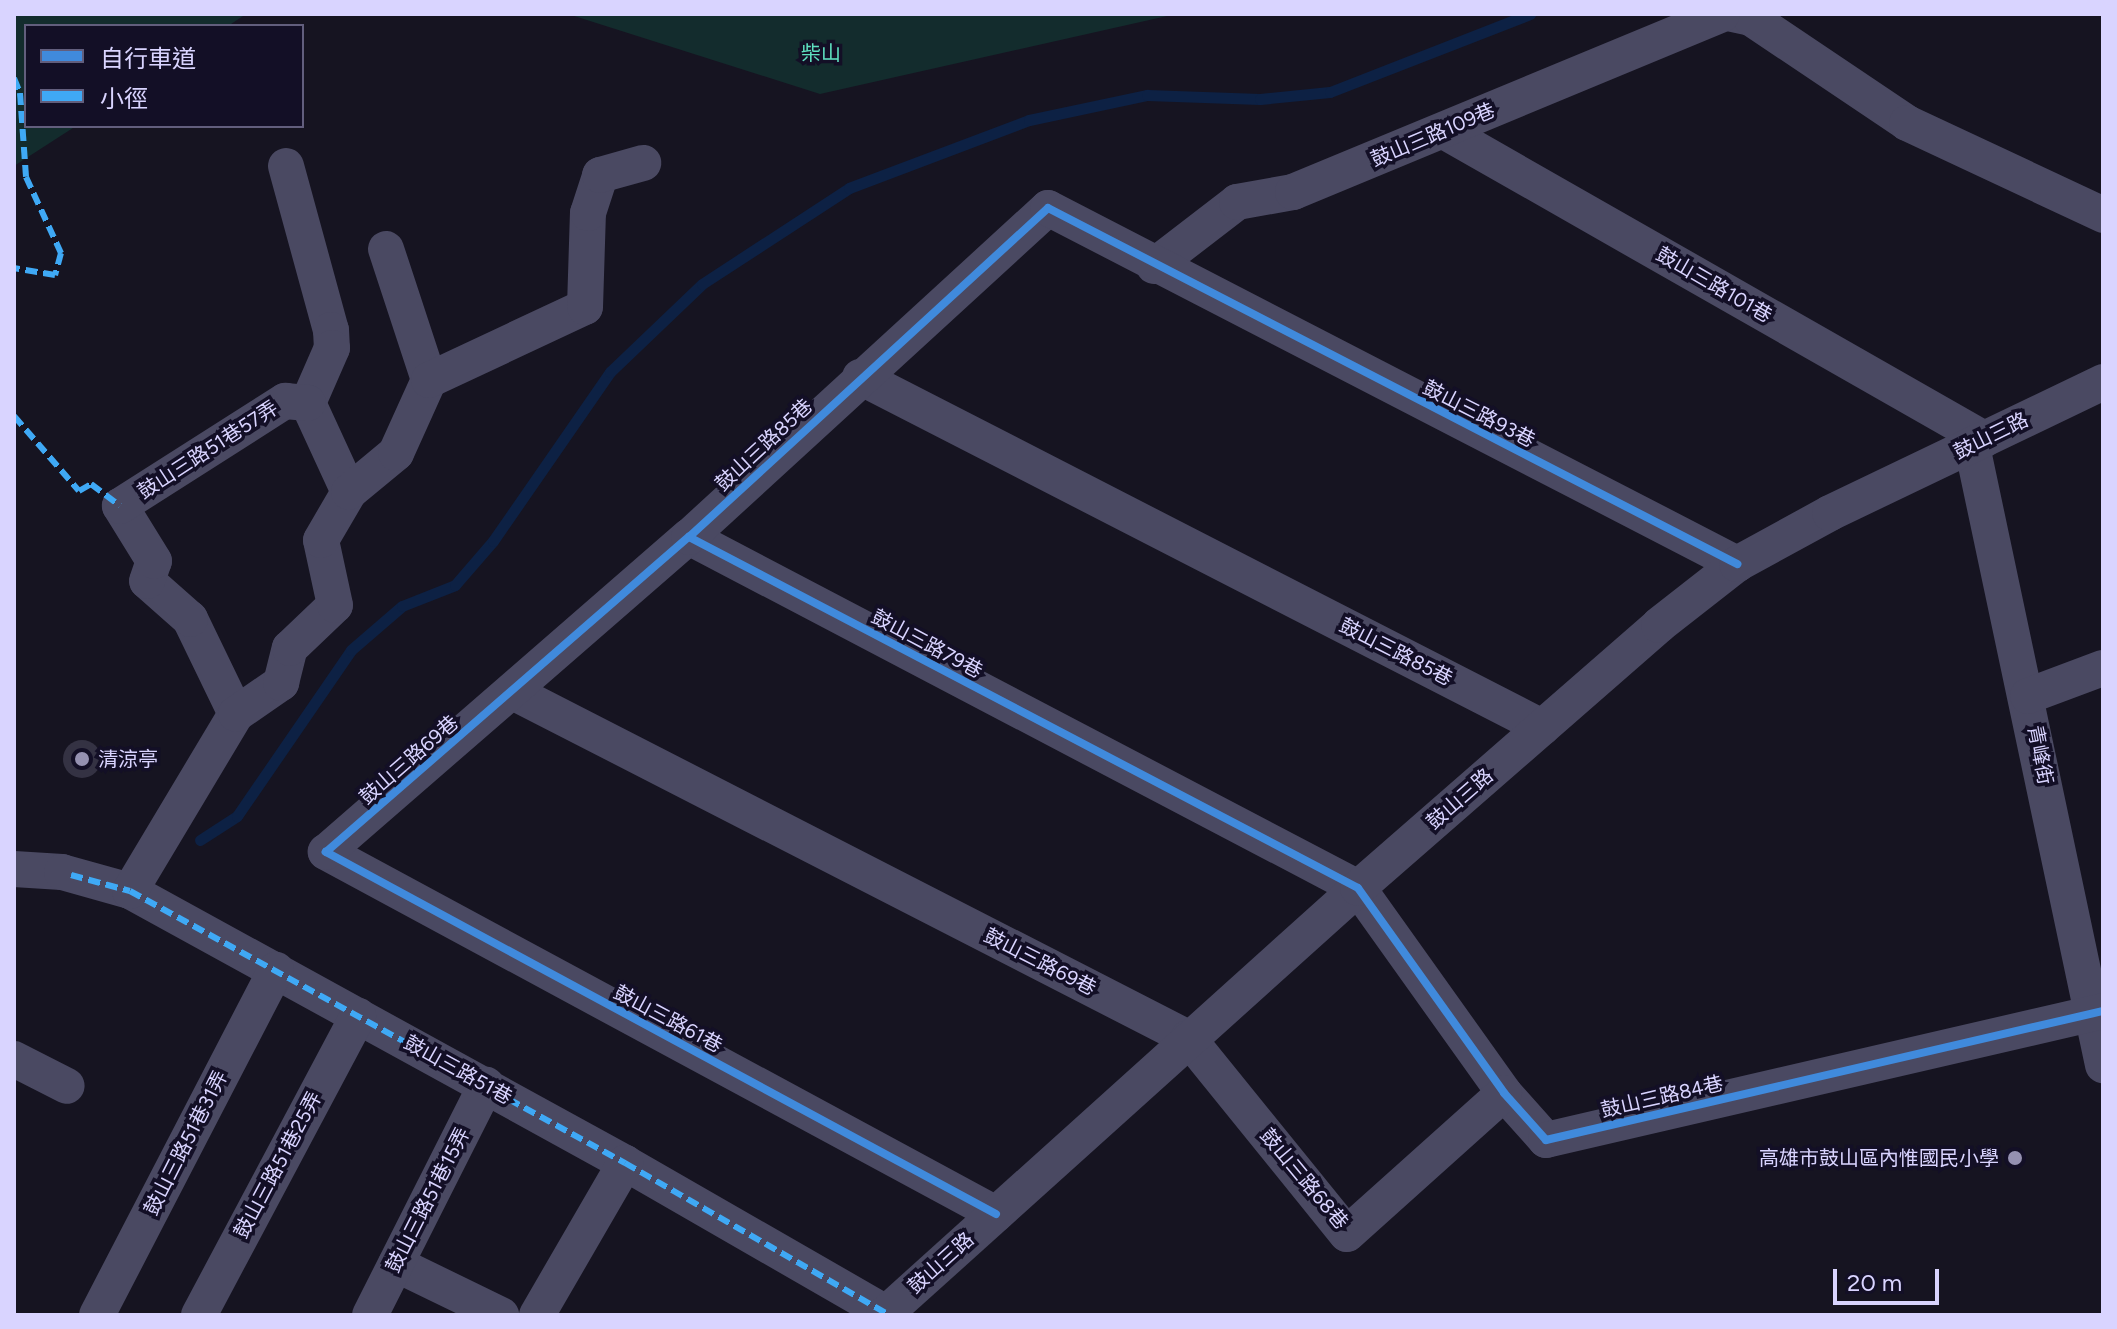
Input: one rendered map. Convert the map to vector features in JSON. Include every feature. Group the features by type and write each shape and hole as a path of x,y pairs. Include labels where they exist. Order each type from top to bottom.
{"street":[{"name":"鼓山三路109巷","path":"1154,266 1237,202 1293,192 1722,14"},
{"path":"1732,14 1751,18 1907,123 2103,215"},
{"name":"鼓山三路101巷","path":"1444,131 1978,443"},
{"path":"130,891 236,714 281,683 290,648 335,605 321,540 349,492 396,453 429,380 585,307 588,213 600,175 643,163"},
{"name":"鼓山三路51巷57弄","path":"286,166 331,330 332,348 308,403 349,492"},
{"name":"鼓山三路93巷","path":"860,377 1048,208 1154,266 1737,564"},
{"path":"386,249 429,380"},
{"name":"鼓山三路85巷","path":"689,537 860,377 1542,727"},
{"name":"鼓山三路","path":"885,1314 1358,888 1542,727 1737,564 1830,513 2103,382"},
{"name":"鼓山三路51巷57弄","path":"236,714 190,619 147,581 154,561 120,506 285,401 308,403"},
{"name":"青峰街","path":"1978,443 2028,696 2098,1012 2103,1065"},
{"path":"513,692 689,537"},
{"name":"鼓山三路79巷","path":"689,537 1358,888"},
{"path":"2028,696 2103,668"},
{"name":"鼓山三路69巷","path":"326,852 513,692 1188,1038"},
{"name":"鼓山三路61巷","path":"326,852 996,1214"},
{"name":"鼓山三路51巷","path":"14,869 71,875 130,891 486,1085 885,1314"},
{"name":"鼓山三路84巷","path":"1358,888 1504,1093 1546,1140 2098,1012"},
{"name":"鼓山三路51巷31弄","path":"97,1315 276,970"},
{"name":"鼓山三路51巷25弄","path":"199,1315 358,1016"},
{"name":"鼓山三路68巷","path":"1188,1038 1347,1234 1504,1093"},
{"path":"14,1059 67,1086"},
{"name":"鼓山三路51巷15弄","path":"370,1315 486,1085"},
{"path":"537,1315 625,1163"},
{"path":"396,1264 501,1315"}],"green space":[{"path":"14,14 246,14 231,24 24,24 24,128 73,128 14,166"},
{"name":"柴山","path":"568,14 1176,14 820,94"}],"building":[{"name":"清涼亭","path":"82,740 96,745 101,759 96,773 82,778 68,773 63,759 68,745"}],"waterway":[{"path":"200,840 237,816 351,650 402,606 455,585 493,541 610,372 702,284 849,188 1029,120 1147,95 1260,99 1330,92 1530,14"}],"marked path":[{"path":"14,78 20,93 26,177 61,253 55,275 14,268"},
{"path":"14,416 79,491 91,484 120,506"},
{"path":"71,875 130,891 625,1163 886,1313"}],"cycle path":[{"path":"996,1214 326,852 689,537 1048,208 1737,564"},
{"path":"689,537 1358,888 1504,1093 1546,1140 2103,1011"}],"place":[{"name":"清涼亭","path":"82,759"},
{"name":"高雄市鼓山區內惟國民小學","path":"2015,1158"}]}
